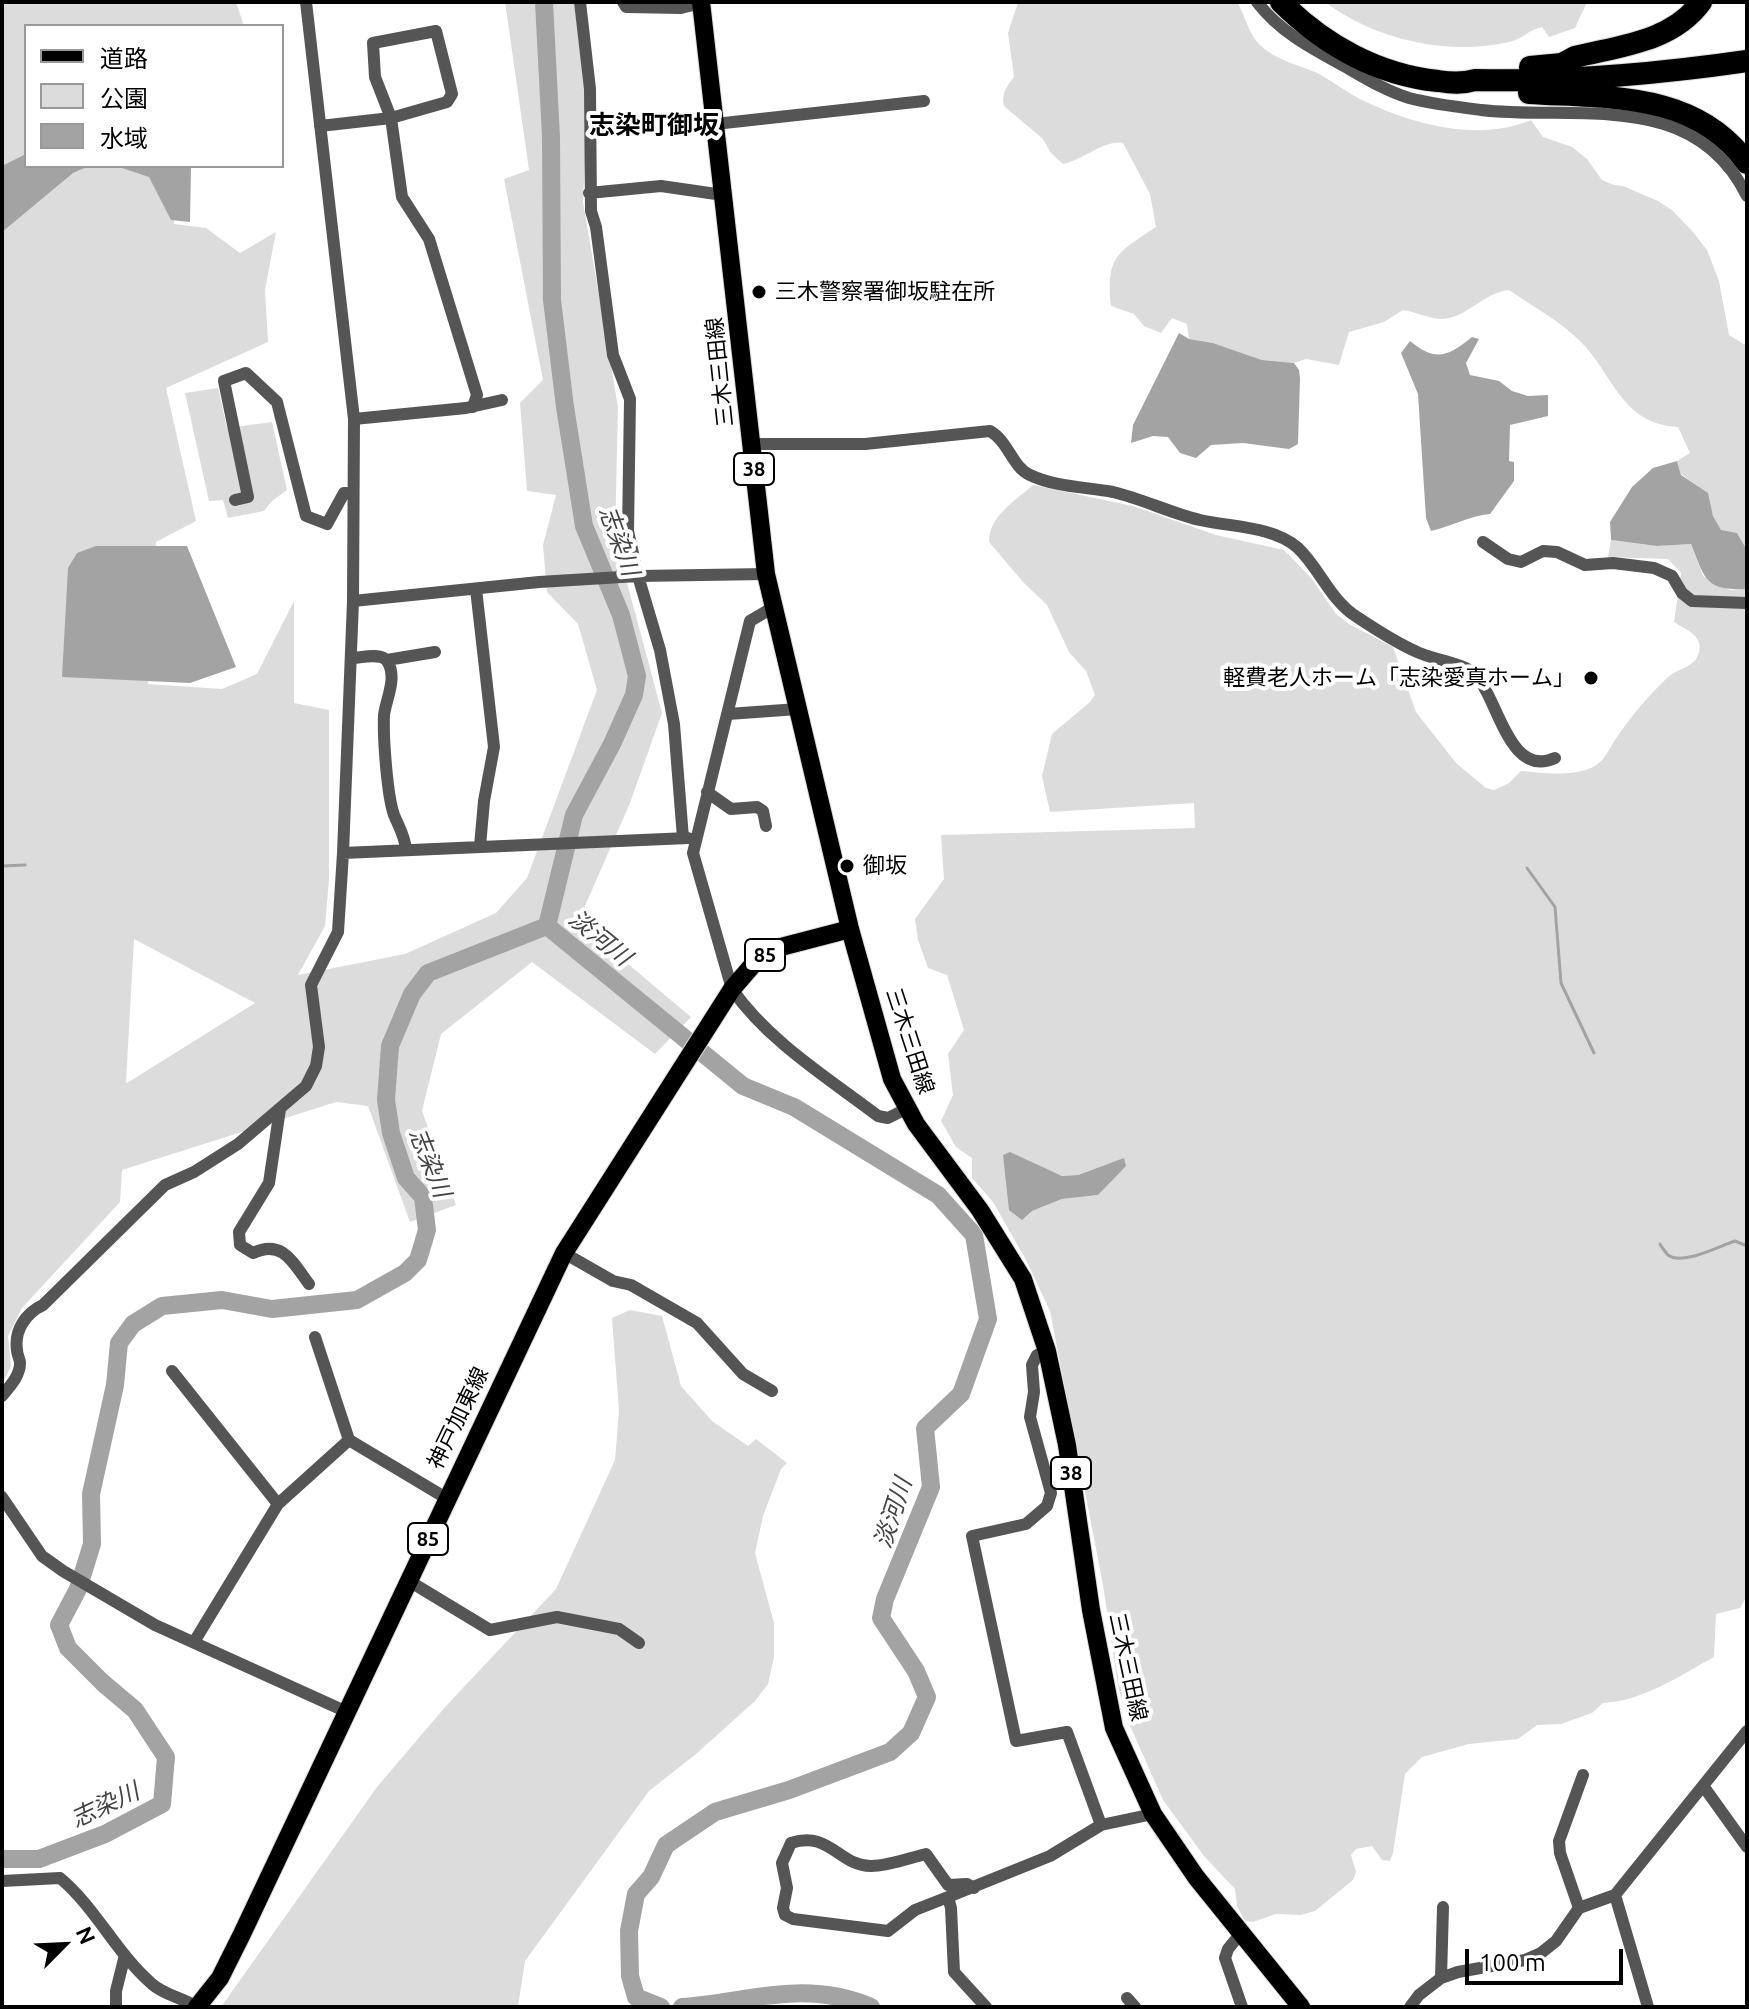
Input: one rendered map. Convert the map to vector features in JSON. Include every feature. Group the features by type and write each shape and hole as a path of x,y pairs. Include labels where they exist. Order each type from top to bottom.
{"highway":[{"path":"1281,2 1310,28 1346,52 1374,66 1419,79 1465,83 1475,80 1557,79 1636,74 1747,61"},
{"path":"1295,2 1323,26 1384,57 1466,70 1562,64 1577,68 1603,67 1747,51"},
{"path":"1562,64 1575,57 1657,35 1686,19 1701,2"},
{"path":"1465,83 1475,89 1658,103 1707,125 1747,163"}],"main road":[{"name":"三木三田線","path":"701,2 772,608 850,929 892,1079 906,1109 980,1210 1023,1279 1047,1351 1067,1445 1091,1610 1114,1728 1153,1814 1196,1877 1301,2007"},
{"name":"神戸加東線","path":"197,2007 220,1978 564,1253 732,989 757,960 777,948 850,929"}],"street":[{"path":"2,1396 16,1380 20,1364 16,1347 19,1328 29,1312 43,1305 165,1185 194,1172 238,1144 280,1109 306,1086 316,1066 319,1047 311,985 338,932 343,853 353,601 354,419 306,2"},
{"path":"580,2 590,89 589,193 613,355 630,399 628,531 660,650 674,724 689,838 732,989 783,1043 878,1116 888,1118 906,1109"},
{"path":"623,2 626,7 667,8 701,2"},
{"path":"1257,2 1293,38 1385,88 1413,99 1493,111 1625,115 1669,124 1696,138 1717,154 1747,196"},
{"path":"320,126 391,118 447,102 452,94 436,31 373,43 375,77 391,118 402,197 429,239 477,395 473,407"},
{"path":"715,124 924,101"},
{"path":"589,193 661,186 723,195"},
{"path":"235,500 248,497 224,381 246,373 277,402 306,516 327,524 344,493 353,493"},
{"path":"354,419 473,407 502,400"},
{"path":"751,444 865,444 990,431 1001,438 1026,474 1042,480 1116,493 1198,520 1265,533 1288,541 1300,550 1336,600 1354,616 1413,650 1474,673 1520,753 1540,761 1555,758"},
{"path":"1483,542 1508,559 1521,562 1543,551 1557,552 1585,565 1613,563 1654,568 1672,576 1682,593 1692,601 1747,603"},
{"path":"353,601 539,582 638,576 766,574"},
{"path":"476,589 494,747 480,846"},
{"path":"689,838 707,792 750,621 772,608"},
{"path":"351,658 382,657 387,660 435,652"},
{"path":"387,660 391,674 390,698 384,713 386,753 393,813 405,838 406,850"},
{"path":"728,714 798,709"},
{"path":"707,792 731,809 757,807 763,811 766,826"},
{"path":"343,853 689,838"},
{"path":"280,1109 269,1183 239,1232 240,1245 253,1253 275,1247 288,1256 309,1284"},
{"path":"564,1253 613,1281 631,1285 697,1323 743,1374 772,1391"},
{"path":"315,1337 349,1440 446,1498"},
{"path":"1047,1351 1037,1355 1032,1365 1034,1392 1030,1417 1051,1493 1047,1506 1026,1524 972,1536 1016,1741 1067,1732 1101,1825"},
{"path":"172,1371 278,1504"},
{"path":"194,1642 278,1504 349,1440"},
{"path":"2,1497 42,1556 63,1571 155,1625 347,1712"},
{"path":"409,1581 490,1630 557,1617 619,1629 639,1643"},
{"path":"1410,2007 1419,1995 1441,1978 1525,1960 1541,1953 1556,1941 1579,1908 1615,1895 1747,1731"},
{"path":"1579,1908 1560,1853 1559,1841 1583,1775"},
{"path":"1704,1787 1747,1847"},
{"path":"974,1888 967,1884 948,1885 926,1854 871,1866 806,1838 791,1843 782,1863 787,1888 783,1908 785,1915 793,1919 888,1931 915,1910 974,1888 1050,1856 1101,1825 1153,1814"},
{"path":"2,1881 60,1878 78,1893 125,1955 154,1987 197,2007"},
{"path":"1615,1895 1648,2007"},
{"path":"948,1897 954,1972 986,2007"},
{"path":"1441,1978 1443,1907"},
{"path":"1241,1933 1225,1958 1236,1998 1242,2007"},
{"path":"116,2007 116,1991 125,1955"}],"green space":[{"path":"2,2 236,2 243,24 24,24 24,168 177,168 174,224 206,228 240,253 276,232 265,290 268,342 166,388 196,521 156,542 148,684 222,689 257,674 294,601 294,703 329,710 329,880 325,926 298,975 405,954 496,913 527,878 597,690 578,624 547,592 543,545 556,495 527,491 520,403 543,380 504,179 529,170 505,2 574,2 587,112 583,202 618,407 615,538 662,713 630,803 578,922 691,1017 655,1054 532,962 441,1034 422,1111 456,1205 410,1222 368,1106 336,1102 122,1170 120,1202 22,1308 8,1336 11,1366 2,1385","holes":["134,939 255,1003 127,1083"]},
{"path":"1018,2 1237,2 1253,36 1266,50 1321,75 1358,98 1420,122 1465,130 1510,127 1531,120 1543,137 1572,147 1587,159 1602,180 1658,201 1673,211 1707,250 1719,281 1729,335 1747,346 1747,550 1737,533 1721,531 1707,493 1681,474 1677,461 1690,453 1678,427 1643,417 1620,396 1580,341 1555,320 1509,290 1449,318 1440,319 1403,310 1384,322 1349,332 1339,365 1306,359 1294,363 1262,360 1213,343 1189,339 1187,324 1172,318 1161,333 1144,326 1134,314 1111,306 1110,276 1117,258 1123,250 1156,227 1150,194 1123,143 1109,144 1063,164 1051,153 1043,139 1004,106 1005,91 1014,77 1008,33"},
{"path":"1325,2 1587,2 1575,28 1549,37 1542,27 1509,42 1461,47 1413,42 1389,35"},
{"path":"218,388 227,428 272,422 287,490 264,511 228,518 223,500 209,501 185,393"},
{"path":"1033,485 1133,506 1216,535 1284,550 1312,579 1336,614 1393,647 1416,712 1456,763 1486,788 1494,790 1509,783 1521,771 1567,773 1598,764 1654,691 1697,657 1700,646 1696,637 1674,622 1681,573 1668,559 1608,557 1611,540 1657,546 1691,544 1703,576 1730,590 1747,589 1747,1596 1740,1608 1716,1614 1714,1657 1660,1686 1632,1698 1603,1703 1592,1713 1561,1724 1537,1725 1518,1739 1469,1744 1422,1757 1405,1774 1390,1861 1382,1860 1372,1846 1356,1849 1351,1855 1356,1872 1353,1880 1315,1911 1301,1915 1276,1914 1253,1922 1245,1921 1237,1906 1235,1889 1204,1856 1163,1800 1127,1719 1118,1686 1103,1585 1050,1311 993,1202 972,1178 972,1158 956,1147 941,1121 953,1095 948,1054 964,1030 947,975 928,968 918,940 915,919 944,879 941,835 1195,828 1194,803 1050,812 1042,776 1052,734 1095,695 1086,671 1069,652 1047,605 989,542 998,517","holes":["1123,1159 1098,1195 1062,1199 1032,1211 1023,1160 1062,1176 1077,1175"]},
{"path":"630,1310 662,1316 681,1386 712,1421 748,1446 756,1439 787,1463 781,1469 763,1516 755,1553 774,1623 774,1657 768,1684 755,1701 649,1791 525,1961 518,2007 221,2007 377,1787 446,1706 556,1589 615,1460 619,1411 612,1318"}],"water":[{"path":"24,155 24,168 84,168 73,173 2,232 2,166"},
{"path":"122,168 191,168 190,222 171,220 149,177"},
{"path":"1179,333 1189,339 1213,343 1262,360 1294,363 1300,378 1298,444 1289,449 1243,443 1211,445 1196,458 1180,453 1168,437 1153,436 1131,443 1133,425"},
{"path":"1472,337 1479,339 1466,363 1470,375 1499,381 1512,391 1528,396 1548,395 1548,416 1510,425 1509,461 1514,462 1514,481 1490,514 1431,531 1426,518 1418,394 1401,353 1410,341 1427,352 1448,353"},
{"path":"1677,461 1681,475 1708,493 1713,516 1721,530 1737,533 1747,550 1747,589 1722,588 1708,580 1691,544 1657,546 1611,540 1610,522 1632,487 1653,468"},
{"path":"96,546 187,546 236,667 190,683 62,677 68,568 77,553"},
{"path":"1010,1152 1062,1176 1078,1175 1124,1158 1126,1166 1098,1195 1062,1199 1032,1211 1022,1220 1009,1210 1003,1155"}],"waterway":[{"name":"志染川","path":"544,2 551,137 552,300 565,407 584,526 621,615 637,676 634,695 612,744 574,815 547,926"},
{"path":"2,866 25,865"},
{"path":"1527,868 1555,907 1561,983 1594,1053"},
{"name":"淡河川","path":"547,926 743,1086 794,1107 938,1195 974,1235 988,1319 961,1394 925,1428 931,1487 885,1599 881,1618 916,1671 927,1697 911,1733 890,1752 789,1790 715,1812 666,1845 651,1877 636,1894 629,1931 630,1976 636,1997 661,2007"},
{"name":"志染川","path":"2,1859 39,1859 105,1834 162,1804 166,1757 135,1710 68,1648 59,1625 78,1589 92,1544 91,1494 115,1385 119,1343 133,1324 162,1306 222,1300 272,1309 357,1300 405,1273 418,1260 427,1230 423,1197 406,1178 391,1133 386,1100 390,1046 412,994 428,973 547,926"},
{"path":"1660,1244 1674,1258 1701,1254 1735,1241 1747,1246"},
{"name":"淡河川","path":"682,2007 800,1993 823,1994 871,2007"}],"place":[{"name":"三木警察署御坂駐在所","path":"759,292"},
{"name":"軽費老人ホーム「志染愛真ホーム」","path":"1591,678"},
{"name":"御坂","path":"847,866"}],"district":[{"name":"志染町御坂","path":"654,125"}]}
